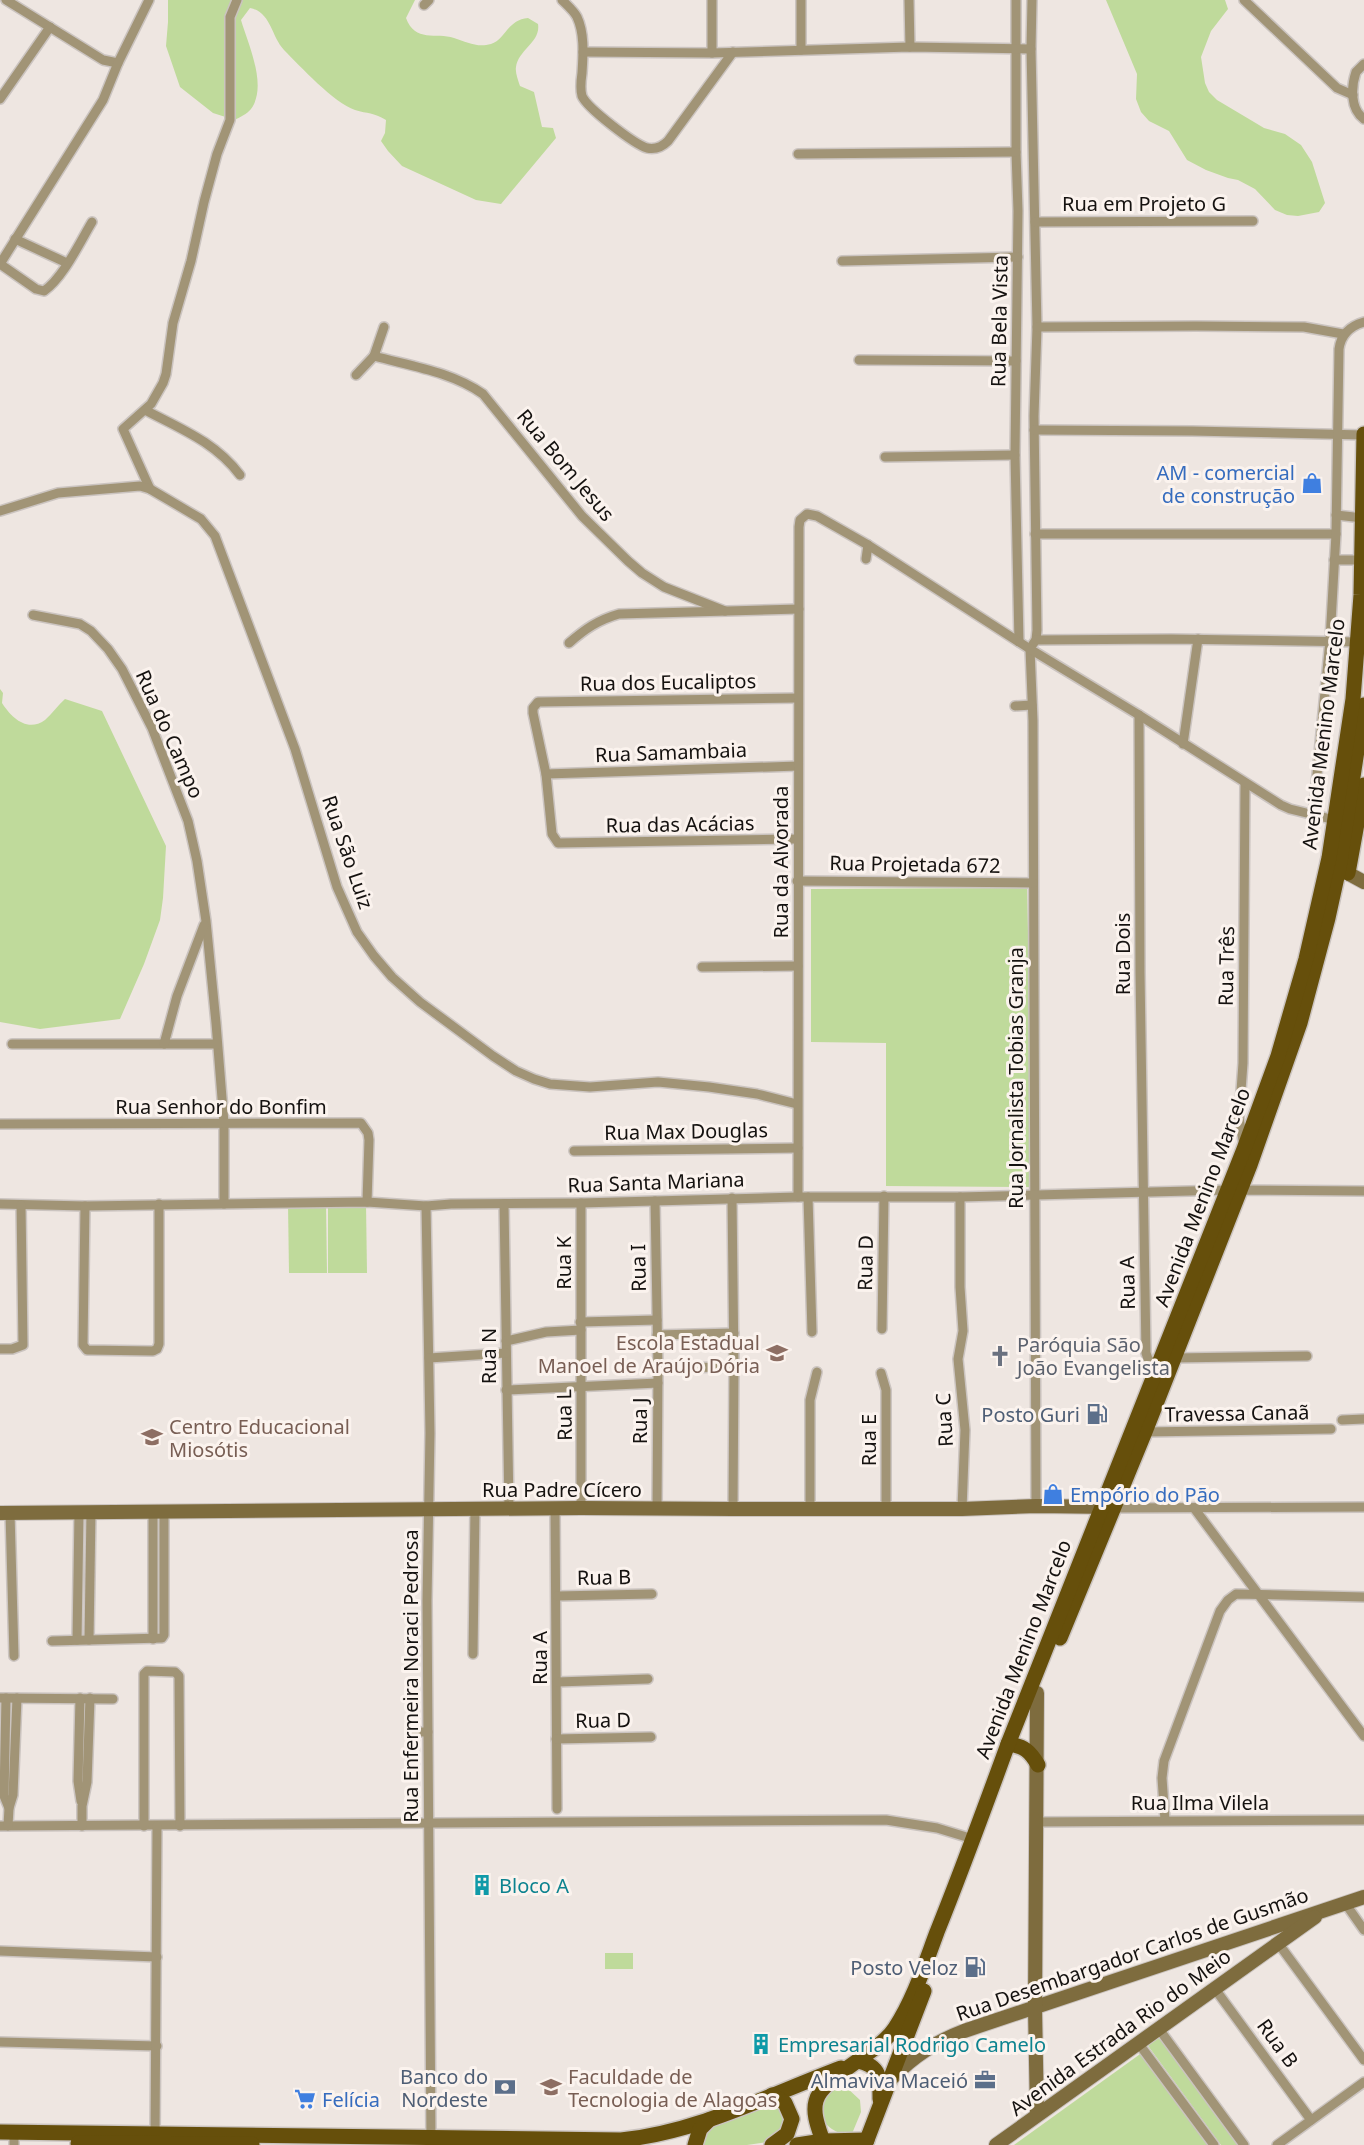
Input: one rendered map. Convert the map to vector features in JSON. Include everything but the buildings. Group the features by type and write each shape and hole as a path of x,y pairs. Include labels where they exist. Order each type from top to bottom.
{"main road":[{"name":"Avenida Menino Marcelo","path":"823,2143 815,2114 815,2102 819,2092 890,2036 910,2001 1108,1507 1145,1432 1174,1358 1234,1190 1244,1149 1278,1056 1322,898 1353,699 1362,560 1364,435"},
{"name":"Avenida Menino Marcelo","path":"866,2142 1012,1744 1037,1693 1158,1368 1277,1091 1300,1023 1343,870 1358,785 1364,705"},
{"path":"1358,785 1364,770"},
{"path":"1012,1744 1028,1750 1038,1765"},
{"path":"8,2138 430,2142 645,2138 709,2120 858,2061 867,2063 879,2077 880,2105"},
{"path":"772,2095 785,2103 792,2119 786,2133 772,2145"},
{"path":"695,2145 700,2129 709,2120"},
{"path":"155,2138 310,2145"},
{"path":"797,2145 866,2142"}],"street":[{"path":"6,0 103,60 118,63"},
{"path":"92,222 67,263 53,283 44,291 36,289 0,264 103,100 118,63 149,0"},
{"path":"150,489 123,429 145,410 164,383 170,357 173,323 217,154 230,120 231,17 237,0"},
{"path":"562,0 577,17 583,52 581,89 583,98 589,106 633,142 655,149 662,147 668,141 733,52"},
{"path":"712,0 712,53"},
{"path":"801,0 801,50"},
{"path":"909,0 910,47"},
{"name":"Rua Bela Vista","path":"1016,0 1018,211 1016,455 1019,642"},
{"name":"Rua Bela Vista","path":"1032,0 1036,327 1034,416 1036,640"},
{"path":"1244,0 1337,88 1353,95"},
{"path":"0,99 50,27"},
{"path":"583,52 712,53 910,47 1031,48"},
{"path":"1364,64 1356,72 1353,95 1356,111 1364,119"},
{"path":"798,154 1016,152"},
{"path":"1018,211 1035,211"},
{"name":"Rua em Projeto G","path":"1035,222 1253,221"},
{"path":"15,239 67,263"},
{"path":"842,261 1018,256"},
{"path":"1313,816 1330,640 1335,560 1339,349 1343,334 1364,322"},
{"path":"356,375 374,356 384,327"},
{"path":"1036,327 1304,327 1343,334"},
{"name":"Rua Bom Jesus","path":"374,356 468,383 483,394 582,516 628,561 664,587 725,611"},
{"path":"859,360 1016,361"},
{"path":"145,410 201,440 227,458 240,475"},
{"path":"1016,417 1034,416"},
{"path":"1034,430 1364,435"},
{"path":"885,456 1016,455"},
{"name":"Rua São Luiz","path":"0,512 58,493 140,486 150,489 201,519 215,536 295,749 337,887 357,932 392,977 420,1002 516,1071 550,1084 590,1087 658,1082 757,1094 797,1104"},
{"name":"Rua da Alvorada","path":"812,1332 798,1148 797,1104 799,527 802,518 807,514 812,515 868,545"},
{"path":"1336,515 1363,518"},
{"path":"1035,534 1336,534"},
{"path":"866,559 868,545 1281,806 1335,820"},
{"path":"1335,560 1362,560"},
{"path":"569,643 602,618 619,614 799,609"},
{"name":"Rua do Campo","path":"33,615 85,626 108,649 122,669 152,728 188,821 206,921 224,1123 224,1203"},
{"path":"1030,649 1036,640 1198,639 1358,642"},
{"path":"1183,744 1198,639"},
{"name":"Rua Jornalista Tobias Granja","path":"1030,649 1036,1196 1036,1506"},
{"name":"Rua dos Eucaliptos","path":"546,774 533,713 533,708 538,702 798,698"},
{"path":"1015,705 1032,705"},
{"name":"Rua Dois","path":"1139,715 1143,1192"},
{"name":"Rua Samambaia","path":"546,774 798,766"},
{"name":"Rua das Acácias","path":"546,774 552,834 554,839 563,844 798,839"},
{"name":"Rua Três","path":"1244,1149 1239,1118 1244,1062 1245,783"},
{"path":"1343,870 1364,882"},
{"name":"Rua Projetada 672","path":"797,881 1033,883"},
{"name":"Rua do Campo","path":"164,1044 177,996 206,921"},
{"path":"702,967 798,966"},
{"path":"12,1044 217,1044"},
{"name":"Rua Senhor do Bonfim","path":"0,1124 361,1123 368,1133 369,1140 367,1202"},
{"name":"Rua Max Douglas","path":"574,1151 798,1148"},
{"name":"Rua Santa Mariana","path":"0,1204 85,1206 367,1202 426,1206 732,1198 1036,1196 1234,1190 1364,1191"},
{"name":"Rua A","path":"1143,1192 1146,1353 1148,1359 1158,1368"},
{"name":"Rua D","path":"882,1329 884,1196"},
{"name":"Rua C","path":"960,1197 960,1287 963,1331 958,1359 964,1430 963,1509"},
{"path":"732,1198 733,1509"},
{"name":"Rua I","path":"655,1201 657,1335"},
{"name":"Rua K","path":"580,1326 581,1203"},
{"path":"0,1349 12,1349 23,1345 21,1204"},
{"path":"85,1206 82,1341 87,1350 153,1351 159,1344 159,1204"},
{"name":"Rua N","path":"504,1204 509,1508"},
{"name":"Rua Enfermeira Noraci Pedrosa","path":"426,1206 430,1433 427,1601 430,2142"},
{"path":"506,1341 580,1326 657,1320"},
{"name":"Rua L","path":"580,1326 581,1508"},
{"path":"657,1335 734,1333"},
{"name":"Rua J","path":"657,1335 657,1508"},
{"path":"429,1358 506,1353"},
{"path":"1174,1358 1307,1356"},
{"path":"658,1368 734,1367"},
{"path":"810,1508 810,1400 817,1372"},
{"name":"Rua E","path":"881,1372 886,1390 886,1508"},
{"path":"506,1390 658,1383"},
{"path":"1342,1420 1364,1419"},
{"name":"Travessa Canaã","path":"1145,1432 1330,1430"},
{"path":"1108,1507 1364,1507"},
{"name":"Rua Padre Cícero","path":"14,1656 5,1513 509,1508 1108,1507"},
{"name":"Rua A","path":"555,1508 557,1809"},
{"path":"1194,1508 1364,1736"},
{"path":"473,1654 475,1509"},
{"path":"52,1641 160,1639 164,1635 158,1511"},
{"path":"85,1512 89,1640"},
{"path":"77,1640 85,1512"},
{"name":"Rua B","path":"557,1596 652,1594"},
{"path":"1165,1820 1162,1778 1164,1761 1221,1611 1228,1600 1236,1594 1364,1597"},
{"path":"417,1601 427,1601"},
{"path":"144,1826 144,1674 147,1671 176,1672 179,1676 180,1826"},
{"path":"557,1682 648,1679"},
{"path":"1037,1693 1035,2008 1037,2115"},
{"path":"9,1808 4,1796 3,1698 113,1699"},
{"path":"16,1698 13,1796 4,1826 886,1820 937,1828 973,1839"},
{"path":"82,1826 82,1806 87,1782 85,1698"},
{"path":"414,1732 428,1732"},
{"name":"Rua D","path":"556,1739 651,1737"},
{"name":"Rua Ilma Vilela","path":"1036,1822 1364,1820"},
{"path":"155,2138 157,1826"},
{"name":"Rua Desembargador Carlos de Gusmão","path":"890,2080 907,2062 939,2040 1364,1897"},
{"path":"1345,1903 1364,1930"},
{"name":"Avenida Estrada Rio do Meio","path":"996,2145 1326,1908"},
{"path":"1244,1936 1256,1944 1260,1956"},
{"path":"1278,1944 1364,2060"},
{"path":"0,1951 157,1957"},
{"name":"Rua B","path":"1215,1989 1311,2120"},
{"path":"1159,2029 1244,2145"},
{"path":"0,2042 157,2046"},
{"path":"1139,2044 1214,2145"},
{"path":"1277,2145 1364,2082"}],"green space":[{"path":"168,0 415,0 406,18 415,31 420,34 447,36 481,45 496,42 515,22 528,18 538,24 538,30 518,61 517,76 520,86 534,92 542,127 553,128 556,138 501,204 476,200 402,166 381,141 385,133 386,120 355,110 337,100 284,50 267,19 257,10 250,8 241,20 255,65 258,89 256,100 249,111 235,120 213,113 180,87 166,46"},
{"path":"1106,0 1225,0 1228,9 1211,31 1201,57 1205,83 1209,92 1217,100 1264,128 1285,134 1301,145 1312,162 1325,203 1319,212 1298,216 1287,215 1275,210 1255,189 1187,160 1169,131 1149,121 1141,112 1136,99 1137,74"},
{"path":"0,689 3,693 2,703 15,718 26,724 38,724 45,720 65,699 102,711 166,846 160,920 120,1019 40,1029 0,1022"},
{"path":"1027,888 1034,1187 886,1186 886,1043 811,1042 811,889"},
{"path":"288,1204 326,1204 327,1273 289,1273"},
{"path":"328,1204 366,1204 367,1273 328,1273"},
{"path":"605,1953 633,1953 633,1969 605,1969"},
{"path":"1158,2034 1238,2145 1221,2145 1146,2043"},
{"path":"1143,2052 1210,2145 1014,2145"},
{"path":"837,2085 846,2087 860,2100 861,2112 851,2136 832,2129 827,2125 821,2113 824,2097"},
{"path":"774,2104 786,2108 788,2123 767,2142 747,2145 699,2145 705,2130"}],"place":[{"name":"AM - comercial de construção","path":"1312,483"},
{"name":"Escola Estadual Manoel de Araújo Dória","path":"777,1353"},
{"name":"Paróquia São João Evangelista","path":"1000,1356"},
{"name":"Posto Guri","path":"1097,1414"},
{"name":"Centro Educacional Miosótis","path":"152,1437"},
{"name":"Empório do Pão","path":"1053,1494"},
{"name":"Bloco A","path":"482,1885"},
{"name":"Posto Veloz","path":"975,1967"},
{"name":"Empresarial Rodrigo Camelo","path":"761,2044"},
{"name":"Almaviva Maceió","path":"985,2080"},
{"name":"Banco do Nordeste","path":"505,2087"},
{"name":"Faculdade de Tecnologia de Alagoas","path":"551,2087"},
{"name":"Felícia","path":"305,2099"}]}
